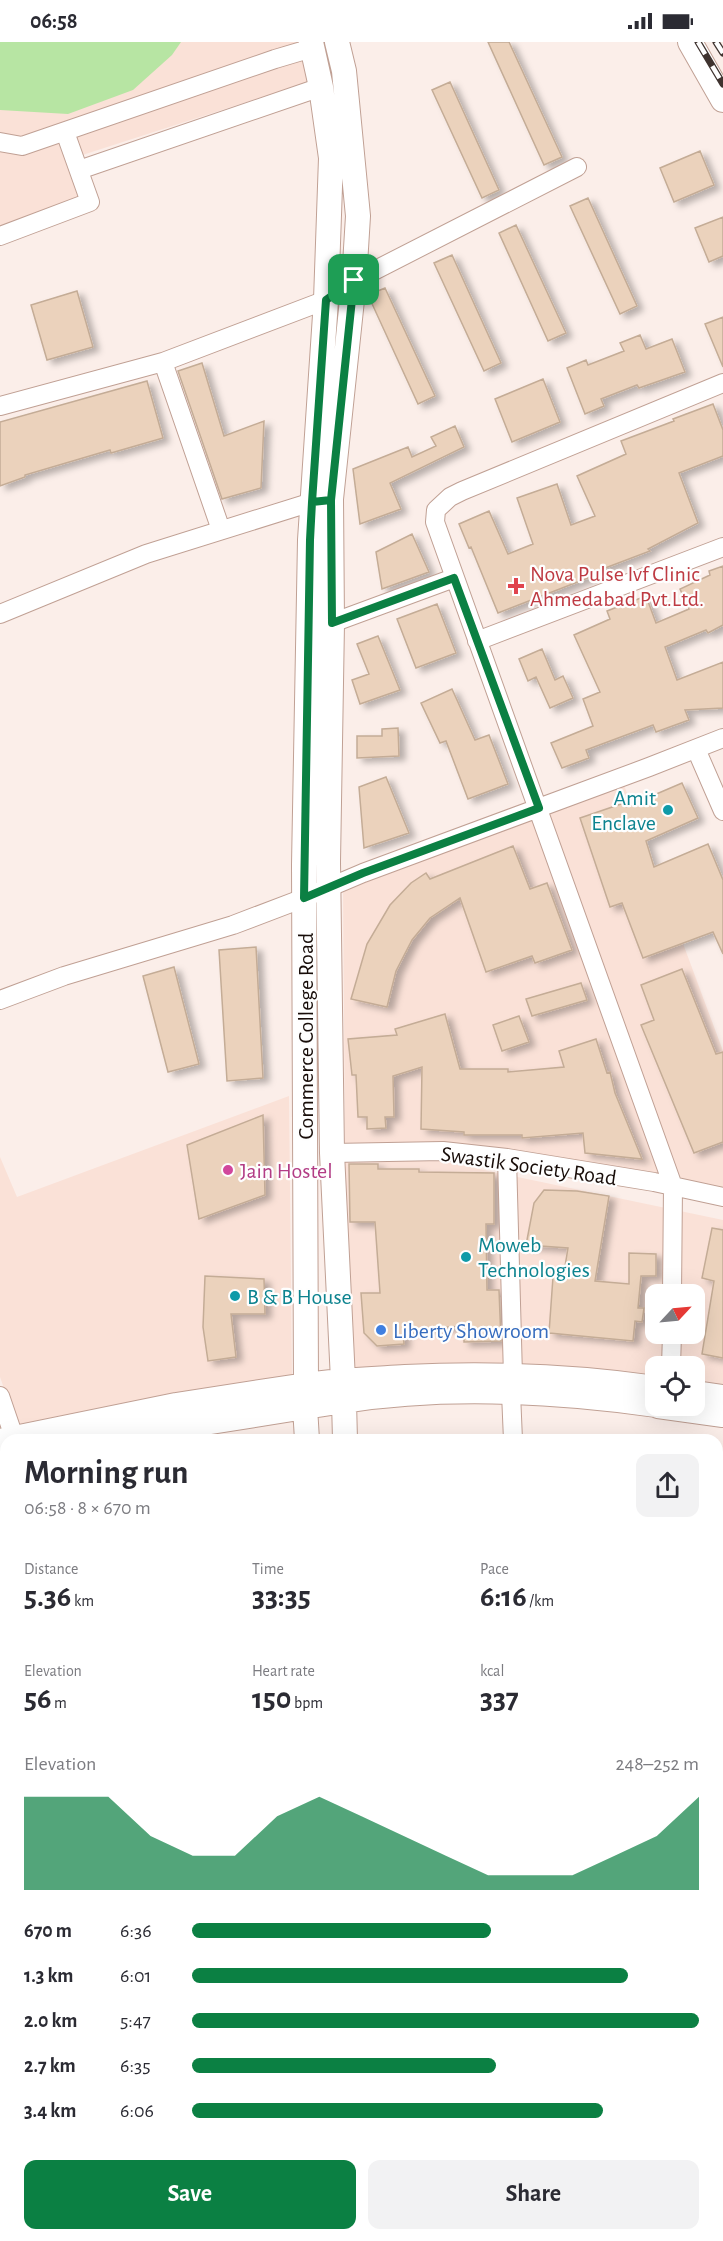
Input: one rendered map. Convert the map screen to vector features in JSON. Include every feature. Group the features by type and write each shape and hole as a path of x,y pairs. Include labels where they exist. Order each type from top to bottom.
{"main road":[{"name":"Commerce College Road","path":"307,1434 304,898 310,540 322,501 354,280 358,216 344,71 337,42"},
{"path":"690,42 723,100"},
{"name":"Commerce College Road","path":"312,45 321,87 331,158 322,501 332,623 329,888 332,1153 345,1434"},
{"path":"124,1434 305,1396 476,1374 512,1385 645,1403"},
{"path":"512,1385 613,1382 645,1386"},
{"path":"705,1395 723,1397"},
{"path":"32,1434 176,1405 305,1396"},
{"path":"705,1412 723,1414"}],"street":[{"path":"0,142 22,146 312,45"},
{"path":"79,170 321,87"},
{"path":"0,236 90,202 64,132"},
{"path":"0,406 163,362 326,300 354,280 577,167"},
{"path":"163,362 221,530"},
{"path":"672,1284 673,1186 435,522 436,510 450,497 723,383"},
{"path":"0,614 146,554 322,501"},
{"path":"477,641 723,547"},
{"path":"332,623 454,578"},
{"path":"0,1000 64,976 233,925 363,873 723,738"},
{"path":"696,749 723,811"},
{"name":"Swastik Society Road","path":"332,1153 443,1151 507,1158 673,1186 723,1197"},
{"path":"507,1158 513,1434"},
{"path":"0,1396 6,1434"}],"shaded area":[{"path":"0,42 301,42 312,81 67,160 82,201 0,232"},
{"path":"624,785 723,1051 723,1189 345,1144 343,888"},
{"path":"289,1096 292,1375 17,1425 0,1377 0,1157 17,1197"},
{"path":"342,1160 441,1161 723,1220 723,1388 705,1386 705,1356 645,1356 645,1380 476,1363 352,1370"}],"green space":[{"path":"0,42 181,42 172,55 133,90 68,114 0,110"}],"building":[{"path":"488,42 509,42 562,157 544,165"},
{"path":"450,82 499,190 482,198 432,90"},
{"path":"700,151 714,185 674,202 660,168"},
{"path":"588,198 637,306 620,314 570,206"},
{"path":"723,217 723,256 709,262 695,228"},
{"path":"516,225 566,333 548,341 499,233"},
{"path":"452,255 501,363 484,371 434,263"},
{"path":"385,288 435,396 418,404 368,295"},
{"path":"77,291 93,347 47,360 31,305"},
{"path":"723,317 723,367 705,324"},
{"path":"640,335 646,349 672,339 685,372 639,388 637,385 601,399 604,406 585,414 567,368 586,360 588,365 624,351 620,343"},
{"path":"202,363 224,436 264,421 261,488 222,499 178,371"},
{"path":"543,379 560,422 512,442 495,399"},
{"path":"147,381 163,438 111,453 110,450 25,475 25,477 0,486 0,422"},
{"path":"713,404 723,430 723,456 679,473 698,523 648,549 650,551 498,613 459,524 489,511 508,554 533,544 517,498 557,484 571,525 595,516 577,476 626,454 621,441"},
{"path":"455,426 464,447 390,483 401,509 360,524 353,469 408,447 412,457 436,446 431,437"},
{"path":"412,534 429,572 382,589 376,552"},
{"path":"723,566 723,625 708,633 706,630 665,647 677,680 723,662 723,708 685,710 689,720 656,732 653,725 586,750 589,758 562,768 551,743 593,726 583,699 600,692 574,635 610,619 607,611 646,596 656,623 689,609 680,589 710,575 709,571"},
{"path":"437,604 456,653 416,668 397,619"},
{"path":"378,636 400,690 360,704 352,680 369,674 357,644"},
{"path":"542,649 555,680 563,676 573,698 550,708 536,677 528,681 519,659"},
{"path":"452,689 475,740 489,735 508,784 468,799 446,741 440,743 421,703"},
{"path":"398,728 399,756 357,758 357,736 382,736 382,729"},
{"path":"386,777 409,833 364,848 359,787"},
{"path":"682,783 698,818 646,841 654,867 708,844 723,880 723,954 713,932 643,958 622,903 610,907 580,818 624,803 626,807"},
{"path":"513,846 530,889 547,883 572,950 535,963 532,956 486,972 460,898 430,918 412,940 396,971 387,1007 351,999 367,944 390,905 411,883 426,873 430,879"},
{"path":"256,947 263,1078 227,1081 219,950"},
{"path":"174,967 199,1064 168,1072 143,976"},
{"path":"682,969 716,1054 723,1052 723,1142 694,1153 641,1025 654,1020 641,985"},
{"path":"581,983 587,1000 532,1016 526,999"},
{"path":"445,1014 460,1069 508,1069 508,1072 564,1067 559,1051 596,1039 607,1073 610,1072 615,1093 642,1159 585,1153 583,1133 522,1138 522,1135 464,1135 464,1132 421,1129 422,1067 393,1076 394,1117 385,1117 386,1128 367,1129 367,1117 358,1117 356,1075 352,1075 348,1039 397,1035 395,1029"},
{"path":"519,1016 529,1042 502,1051 493,1025"},
{"name":"Jain Hostel","path":"263,1115 265,1195 199,1219 187,1145"},
{"path":"349,1164 378,1164 378,1169 419,1169 419,1172 494,1173 494,1224 486,1224 487,1290 499,1290 501,1341 464,1342 464,1326 403,1330 404,1344 377,1346 364,1333 361,1293 380,1293 375,1222 350,1222"},
{"path":"544,1190 577,1191 609,1196 595,1281 629,1284 629,1253 656,1254 656,1276 641,1276 638,1308 644,1308 642,1322 635,1321 633,1341 549,1333 553,1277 563,1278 568,1248 526,1245 534,1203"},
{"path":"712,1228 723,1230 723,1358 702,1354 714,1281 702,1278"},
{"name":"B & B House","path":"205,1276 264,1279 265,1314 231,1314 236,1357 208,1361 203,1327"}],"railway":[{"path":"698,42 723,84"},
{"path":"716,42 723,53"}],"place":[{"name":"Nova Pulse Ivf Clinic Ahmedabad Pvt.Ltd.","path":"516,586"},
{"name":"Amit Enclave","path":"668,810"},
{"name":"Jain Hostel","path":"228,1170"},
{"name":"Moweb Technologies","path":"466,1257"},
{"name":"B & B House","path":"235,1296"},
{"name":"Liberty Showroom","path":"381,1330"}],"route":[{"path":"354,280 326,300 312,502 331,500 332,623 454,578 539,808 363,873 304,898 312,502 331,500 354,280"}]}
